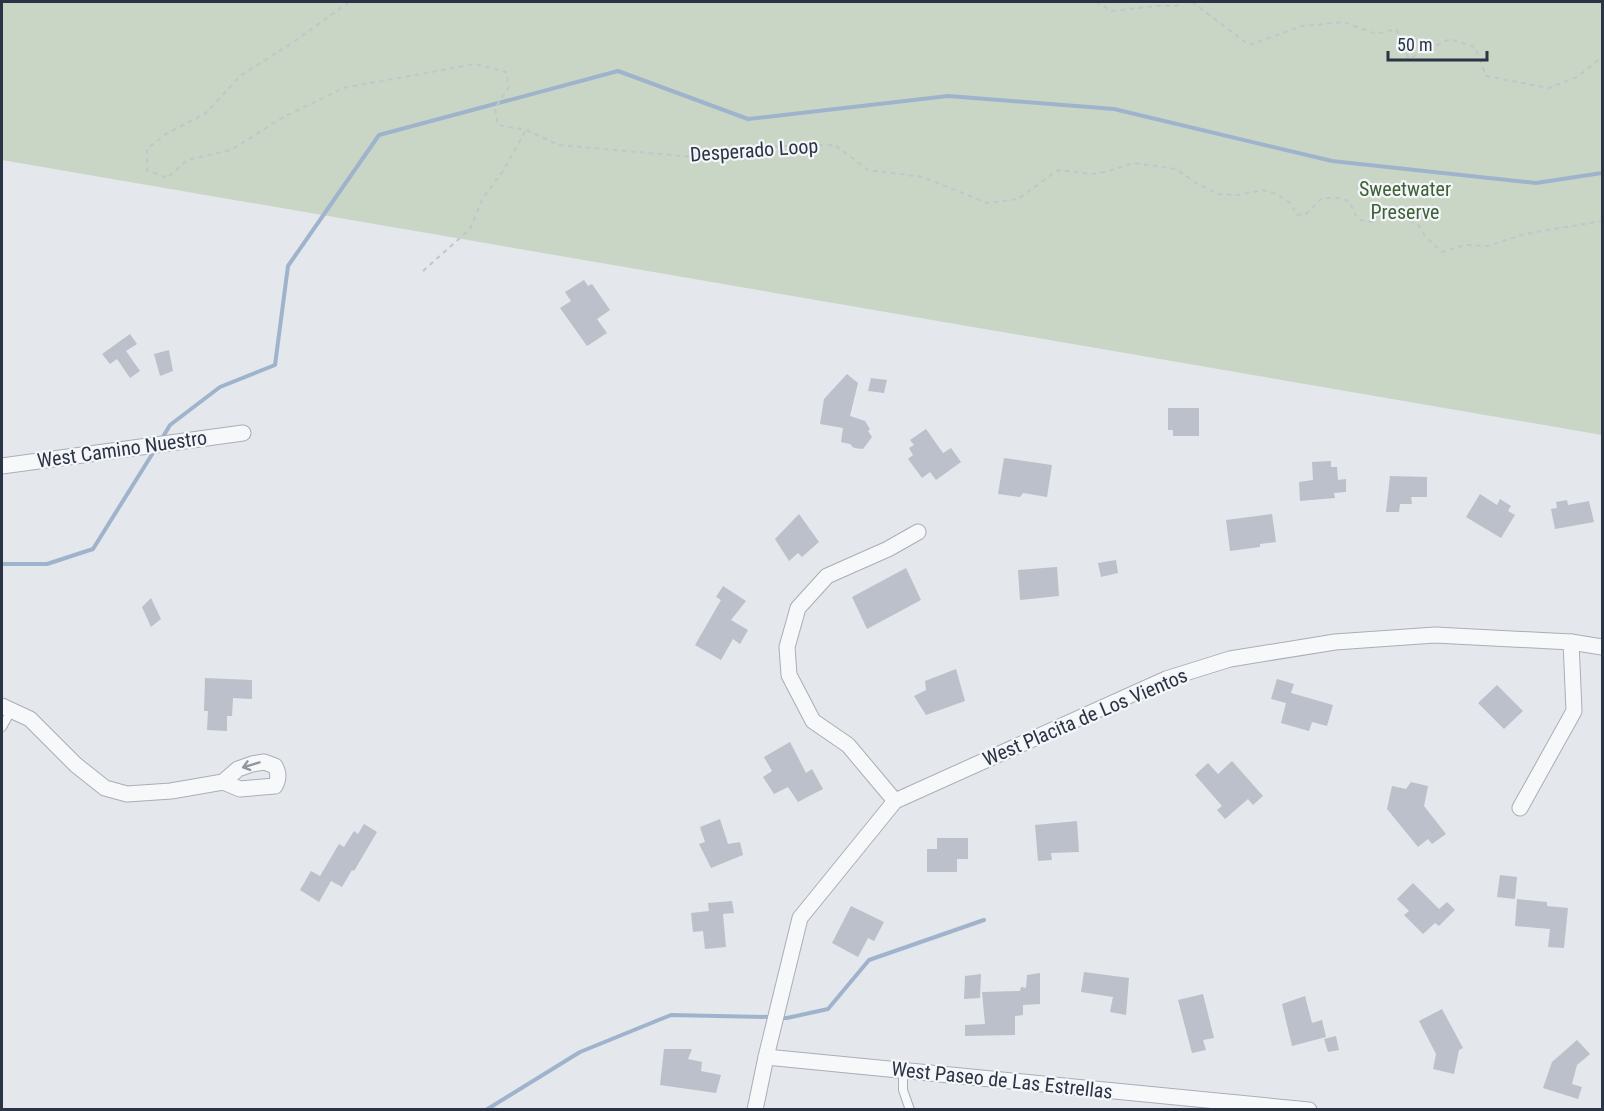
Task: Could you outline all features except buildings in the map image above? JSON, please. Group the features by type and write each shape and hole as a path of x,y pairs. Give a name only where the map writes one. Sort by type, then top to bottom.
{"street":[{"name":"West Camino Nuestro","path":"2,466 243,433"},
{"path":"755,1110 800,918 895,801 848,745 813,721 789,675 787,647 798,608 827,576 888,549 918,532"},
{"name":"West Placita de Los Vientos","path":"895,801 1166,679 1230,659 1335,642 1434,634 1571,642 1602,647"},
{"path":"1520,808 1574,711 1571,642"},
{"path":"6,709 30,719 76,765 105,788 127,794 171,791 223,782"},
{"name":"West Paseo de Las Estrellas","path":"766,1057 1309,1110"}],"lane":[{"path":"2,727 6,709"},
{"path":"903,1070 903,1090 910,1110"}],"path":[{"name":"Desperado Loop","path":"350,2 240,76 206,114 166,134 147,149 147,170 167,178 187,160 231,150 282,118 343,88 475,64 506,72 509,87 495,108 498,125 526,130 560,145 694,157 739,147 835,145 868,170 923,177 987,203 1018,199 1058,170 1092,174 1134,163 1176,169 1196,183 1218,194 1237,195 1263,190 1277,194 1290,203 1297,215 1306,214 1322,198 1340,198 1350,202 1356,217 1363,222 1372,222 1384,206 1397,209 1418,225 1426,237 1442,252 1465,245 1488,246 1525,234 1602,221"},
{"path":"1096,2 1113,11 1176,6 1183,2"},
{"path":"1192,2 1249,45 1302,26 1344,22 1376,34 1396,28 1409,59 1450,39 1475,48 1486,76 1550,88 1577,77 1602,58"},
{"path":"423,271 470,229 483,198 503,171 526,130"}],"green space":[{"name":"Sweetwater Preserve","path":"2,2 1602,2 1602,435 2,160"}],"waterway":[{"path":"161,440 170,425 220,387 275,365 288,266 379,135 618,71 748,119 948,96 1114,109 1332,161 1536,183 1602,173"},
{"path":"2,564 47,564 93,549 156,448"},
{"path":"781,1018 828,1009 869,960 984,920"},
{"path":"486,1110 580,1052 671,1015 770,1017"}]}
